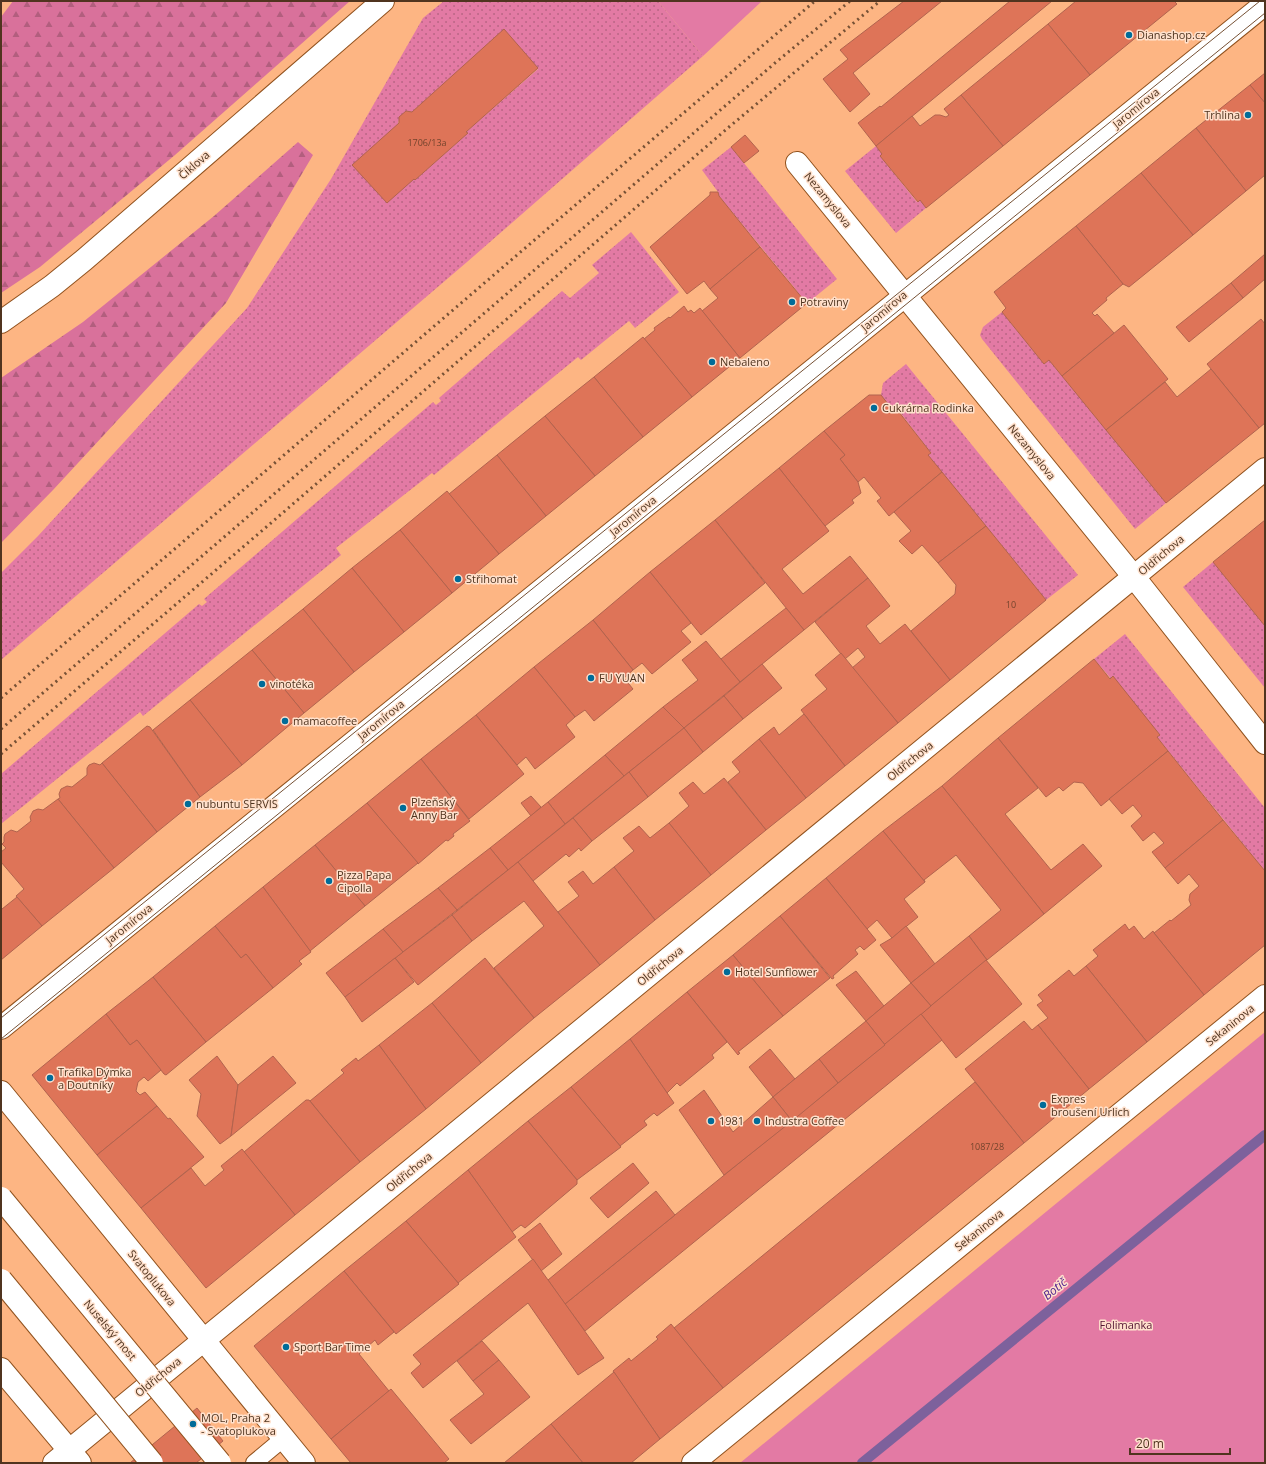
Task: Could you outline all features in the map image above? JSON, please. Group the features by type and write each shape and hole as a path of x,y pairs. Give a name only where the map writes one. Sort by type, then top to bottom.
{"street":[{"name":"Čiklova","path":"1,322 52,286 84,260 383,1"},
{"name":"Jaromírova","path":"1,1028 1265,4"},
{"name":"Nezamyslova","path":"797,163 1134,577 1265,743"},
{"name":"Oldřichova","path":"68,1459 204,1340 1265,469"},
{"name":"Sekaninova","path":"693,1463 1265,996"},
{"name":"Svatoplukova","path":"1,1092 304,1463"},
{"name":"Nuselský most","path":"1,1198 220,1463"},
{"path":"1,1280 152,1463"},
{"path":"1,1369 68,1459"}],"lane":[{"path":"254,1463 284,1438"}],"green space":[{"path":"13,1 350,1 175,155 40,267 1,293 1,17"},
{"path":"444,1 658,1 703,56 467,262 1,660 1,573 38,536 247,308 331,179 423,18","holes":["504,30 538,69 466,132 468,133 415,180 398,123 400,117 406,111 412,112"]},
{"path":"658,1 760,1 761,2 703,56"},
{"path":"298,142 313,155 226,303 53,490 1,543 1,378 83,322 214,216"},
{"path":"876,146 882,154 880,156 917,202 920,200 926,208 896,233 845,171"},
{"path":"731,147 837,279 805,305 803,299 793,286 719,196 718,192 702,170"},
{"path":"631,232 679,292 635,328 629,321 581,360 578,357 434,475 432,473 336,548 341,555 143,716 140,712 1,824 1,774 199,604 202,606 207,602 204,599 433,402 436,405 441,401 439,398 562,291 570,298 599,273 592,265"},
{"path":"1002,312 1044,364 1049,360 1166,503 1135,529 982,339 980,335 983,327"},
{"path":"906,364 1078,575 1046,600 928,455 931,453 896,407 892,409 881,395 883,383"},
{"path":"1213,562 1265,626 1265,688 1183,587"},
{"path":"1125,634 1265,808 1265,871 1157,737 1160,735 1094,659"},
{"name":"Folimanka","path":"1265,1032 1265,1463 740,1463"}],"building":[{"path":"904,1 942,1 853,73 870,94 850,112 823,79 848,59 840,50"},
{"path":"1010,1 1052,1 876,146 858,123 880,106 881,107"},
{"path":"1076,1 1174,1 1177,4 1090,75 1048,24"},
{"path":"1048,24 1090,75 1003,146 961,95"},
{"path":"504,29 538,68 466,132 468,133 387,203 352,165 399,123 399,117 406,111 412,112"},
{"path":"1265,73 1265,103 1250,85"},
{"path":"1250,85 1265,103 1265,175 1246,191 1196,128"},
{"path":"961,95 1003,146 926,208 920,200 918,202 880,156 882,154 876,146 912,116 920,126 935,115 946,117 949,115 944,109"},
{"path":"1196,128 1246,191 1193,235 1141,173"},
{"path":"745,135 759,151 744,163 731,147"},
{"path":"1141,173 1193,235 1129,287 1123,284 1076,226"},
{"path":"710,192 718,192 719,196 760,247 710,289 704,281 687,294 650,247 710,195"},
{"path":"1076,226 1123,284 1106,298 1107,300 1092,313 1095,316 1097,314 1114,333 1062,376 1049,360 1044,364 1002,312 1006,308 994,292"},
{"path":"760,247 803,299 806,298 806,304 740,358 702,311 718,298 710,289"},
{"path":"1265,254 1265,279 1243,298 1231,283"},
{"path":"1231,283 1243,298 1189,342 1176,327"},
{"path":"684,306 688,312 691,310 694,313 700,308 740,358 692,397 644,339 655,330 654,328 669,317 670,318"},
{"path":"1261,319 1265,324 1265,423 1259,428 1207,364"},
{"path":"1124,325 1168,379 1106,430 1062,376"},
{"path":"643,337 692,397 643,437 594,377"},
{"path":"1211,369 1259,428 1166,503 1106,430 1165,382 1177,397"},
{"path":"594,377 643,437 595,476 545,416"},
{"path":"869,395 881,395 892,409 895,407 931,453 928,455 942,472 889,516 877,501 881,498 864,477 858,482 840,459 845,455 824,431"},
{"path":"545,416 595,476 546,516 497,455"},
{"path":"824,431 845,455 840,459 858,482 861,493 852,500 854,503 825,526 779,468"},
{"path":"497,455 546,516 499,554 449,494"},
{"path":"779,468 829,531 782,569 803,594 850,556 868,578 804,630 715,520"},
{"path":"942,472 986,526 938,563 922,545 912,554 899,541 911,531 894,512"},
{"path":"447,491 499,554 452,593 400,530"},
{"path":"715,520 765,583 701,635 650,572"},
{"path":"1265,520 1265,626 1213,562"},
{"path":"986,526 1046,600 950,680 911,631 955,594 956,585 938,563"},
{"path":"400,530 452,593 404,632 352,568"},
{"path":"352,568 404,632 354,672 303,609"},
{"path":"650,572 691,623 681,631 691,642 652,674 642,663 633,670 593,620"},
{"path":"868,578 890,606 866,626 880,644 905,624 950,680 898,723 852,668 865,657 858,648 845,659 815,622"},
{"path":"786,608 804,630 740,682 721,659"},
{"path":"303,609 354,672 304,713 252,650"},
{"path":"593,620 633,670 624,678 633,689 594,721 585,710 575,717 534,667"},
{"path":"706,641 740,682 684,728 663,707 698,680 682,660"},
{"path":"252,650 304,713 242,765 190,700"},
{"path":"841,653 898,723 845,766 801,710 827,689 815,675"},
{"path":"1094,659 1110,679 1113,676 1160,735 1157,737 1168,751 1101,806 1083,783 1074,782 1063,791 1059,787 1046,797 998,738"},
{"path":"762,664 782,688 743,719 724,696"},
{"path":"534,667 575,717 566,725 575,737 535,769 526,757 517,765 476,715"},
{"path":"724,696 743,719 703,752 684,728"},
{"path":"190,700 242,765 200,797 153,730"},
{"path":"663,707 684,728 624,776 605,755"},
{"path":"804,714 845,766 806,798 759,739 774,727 779,735"},
{"path":"476,715 524,774 469,819 421,759"},
{"path":"147,726 150,727 200,797 157,832 102,763"},
{"path":"684,728 703,752 648,797 629,772"},
{"path":"998,738 1038,788 1005,814 1051,870 1083,844 1102,866 1044,914 942,786"},
{"path":"759,739 806,798 766,830 728,782 740,772 732,762"},
{"path":"1168,751 1223,820 1165,868 1152,852 1164,843 1154,832 1143,841 1131,826 1142,816 1133,805 1122,814 1109,799"},
{"path":"605,755 624,776 565,824 548,802"},
{"path":"421,759 470,821 453,834 454,836 448,841 446,840 418,864 367,803"},
{"path":"94,763 100,765 102,763 157,832 114,868 58,799 60,798 59,794 61,789 67,786 72,787 87,775 87,768 89,765"},
{"path":"629,772 648,797 592,841 573,818"},
{"path":"724,778 766,830 711,875 669,823 689,806 679,793 693,782 704,794"},
{"path":"942,786 1044,914 987,960 969,936 1001,910 956,855 924,880 925,882 883,831"},
{"path":"531,796 541,807 531,816 521,803"},
{"path":"58,799 114,868 42,926 16,896 24,889 1,862 1,852 6,848 2,844 4,842 5,834 11,830 17,832 31,821 30,817 33,811 38,809 43,810"},
{"path":"548,802 565,824 508,870 490,848"},
{"path":"367,803 418,863 365,906 315,845"},
{"path":"573,818 592,841 581,851 579,848 569,857 566,854 533,881 518,862"},
{"path":"1223,820 1265,871 1265,945 1204,995 1154,933 1191,905 1189,900 1190,894 1199,886 1189,874 1178,884 1165,868"},
{"path":"669,823 711,875 655,920 614,867 634,851 623,838 639,826 650,838"},
{"path":"883,831 925,882 904,899 918,917 892,938 877,920 867,929 826,878"},
{"path":"315,845 365,906 310,951 263,887"},
{"path":"490,848 508,870 457,910 438,888"},
{"path":"518,862 600,965 534,1018 494,968 544,926 524,901 472,941 452,915"},
{"path":"614,867 655,920 600,965 558,912 579,896 568,882 583,871 593,884"},
{"path":"826,878 876,940 864,950 860,946 855,950 858,954 833,976 834,978 832,979 780,916"},
{"path":"263,887 311,952 299,961 302,964 273,988 246,954 241,958 215,926"},
{"path":"438,888 457,910 403,952 383,929"},
{"path":"17,897 42,926 1,960 1,908 2,909"},
{"path":"452,915 472,941 418,985 395,958"},
{"path":"780,916 830,978 783,1016 733,955"},
{"path":"1125,924 1129,930 1134,926 1144,939 1153,931 1204,995 1147,1042 1086,966 1098,956 1093,950"},
{"path":"215,926 241,958 246,954 273,988 206,1042 153,977"},
{"path":"906,926 935,964 911,983 880,945 892,938"},
{"path":"383,929 403,952 345,997 326,973"},
{"path":"969,936 987,960 931,1006 911,983"},
{"path":"733,955 783,1016 738,1052 740,1053 738,1055 687,992"},
{"path":"395,958 414,982 362,1022 345,997"},
{"path":"485,958 534,1018 481,1063 432,1003"},
{"path":"986,960 1022,1004 956,1058 921,1014"},
{"path":"1086,966 1147,1042 1089,1089 1038,1025 1048,1018 1037,1005 1043,1001 1038,995 1069,970 1074,976"},
{"path":"856,971 884,1006 866,1021 836,985"},
{"path":"153,977 206,1042 166,1075 137,1040 130,1045 106,1014"},
{"path":"911,983 931,1006 885,1045 866,1021"},
{"path":"687,992 727,1042 712,1055 714,1058 680,1086 677,1083 667,1093 630,1039"},
{"path":"432,1003 481,1063 426,1109 379,1045"},
{"path":"106,1014 130,1045 137,1040 161,1070 148,1081 144,1077 138,1082 136,1091 140,1095 145,1092 157,1106 97,1155 32,1075"},
{"path":"921,1014 942,1040 585,1331 565,1304"},
{"path":"866,1021 885,1045 838,1083 819,1059"},
{"path":"1024,1021 1032,1030 1038,1025 1089,1089 1024,1143 965,1069"},
{"path":"630,1039 674,1103 657,1116 654,1113 644,1121 647,1125 620,1146 571,1087"},
{"path":"379,1045 426,1109 360,1162 310,1101 344,1073 341,1070 356,1058 358,1061"},
{"path":"770,1049 795,1079 773,1097 749,1067"},
{"path":"217,1056 238,1085 231,1136 220,1144 197,1116 201,1094 189,1080"},
{"path":"273,1056 296,1083 231,1136 238,1085"},
{"path":"819,1059 838,1083 792,1121 773,1097"},
{"path":"975,1082 1024,1143 723,1388 674,1328"},
{"path":"571,1087 621,1147 577,1180 528,1121"},
{"path":"704,1090 733,1132 773,1097 792,1121 724,1175 679,1110"},
{"path":"306,1100 309,1100 360,1162 295,1215 244,1152"},
{"path":"157,1106 168,1119 170,1118 204,1157 141,1208 97,1155"},
{"path":"528,1121 577,1180 577,1184 525,1228 521,1225 512,1232 468,1170"},
{"path":"242,1149 295,1215 206,1288 141,1208 191,1168 205,1186 224,1170 221,1166"},
{"path":"633,1163 649,1183 608,1218 590,1198"},
{"path":"468,1170 516,1237 458,1283 406,1221"},
{"path":"656,1191 675,1215 565,1304 548,1280"},
{"path":"406,1221 459,1284 396,1334 344,1271"},
{"path":"540,1223 562,1254 541,1271 518,1240"},
{"path":"533,1259 604,1358 578,1375 528,1303 423,1388 411,1373 421,1364 413,1355"},
{"path":"344,1271 394,1332 378,1345 375,1340 359,1354 389,1391 331,1439 254,1346"},
{"path":"671,1324 723,1388 660,1439 613,1371 629,1358 631,1361 658,1339 656,1337"},
{"path":"482,1341 499,1360 473,1381 457,1361"},
{"path":"499,1360 530,1397 471,1444 450,1420 484,1394 473,1381"},
{"path":"614,1372 660,1439 631,1463 583,1463 551,1424"},
{"path":"391,1389 449,1459 444,1463 351,1463 331,1439"},
{"name":"MOL, Praha 2 - Svatoplukova","path":"197,1408 223,1441 196,1463 130,1463"},
{"path":"551,1424 583,1463 504,1463"}],"waterway":[{"name":"Botič","path":"862,1463 1265,1135"}],"tram line":[{"path":"1,1018 1260,1"},
{"path":"1,1039 1265,13"}],"railway":[{"path":"1,698 815,1"},
{"path":"1,729 775,63 850,1"},
{"path":"1,754 729,127 880,1"}],"place":[{"name":"Dianashop.cz","path":"1129,35"},
{"name":"Trhlina","path":"1248,115"},
{"name":"Potraviny","path":"792,302"},
{"name":"Nebaleno","path":"712,362"},
{"name":"Cukrárna Rodinka","path":"874,408"},
{"name":"Střihomat","path":"458,579"},
{"name":"FU YUAN","path":"591,678"},
{"name":"vinotéka","path":"262,684"},
{"name":"mamacoffee","path":"285,721"},
{"name":"nubuntu SERVIS","path":"188,804"},
{"name":"Plzeňský Anny Bar","path":"403,808"},
{"name":"Pizza Papa Cipolla","path":"329,881"},
{"name":"Hotel Sunflower","path":"727,972"},
{"name":"Trafika Dýmka a Doutníky","path":"50,1078"},
{"name":"Expres broušení Urlich","path":"1043,1105"},
{"name":"1981","path":"711,1121"},
{"name":"Industra Coffee","path":"757,1121"},
{"name":"Sport Bar Time","path":"286,1347"},
{"name":"MOL, Praha 2 - Svatoplukova","path":"193,1424"}]}
